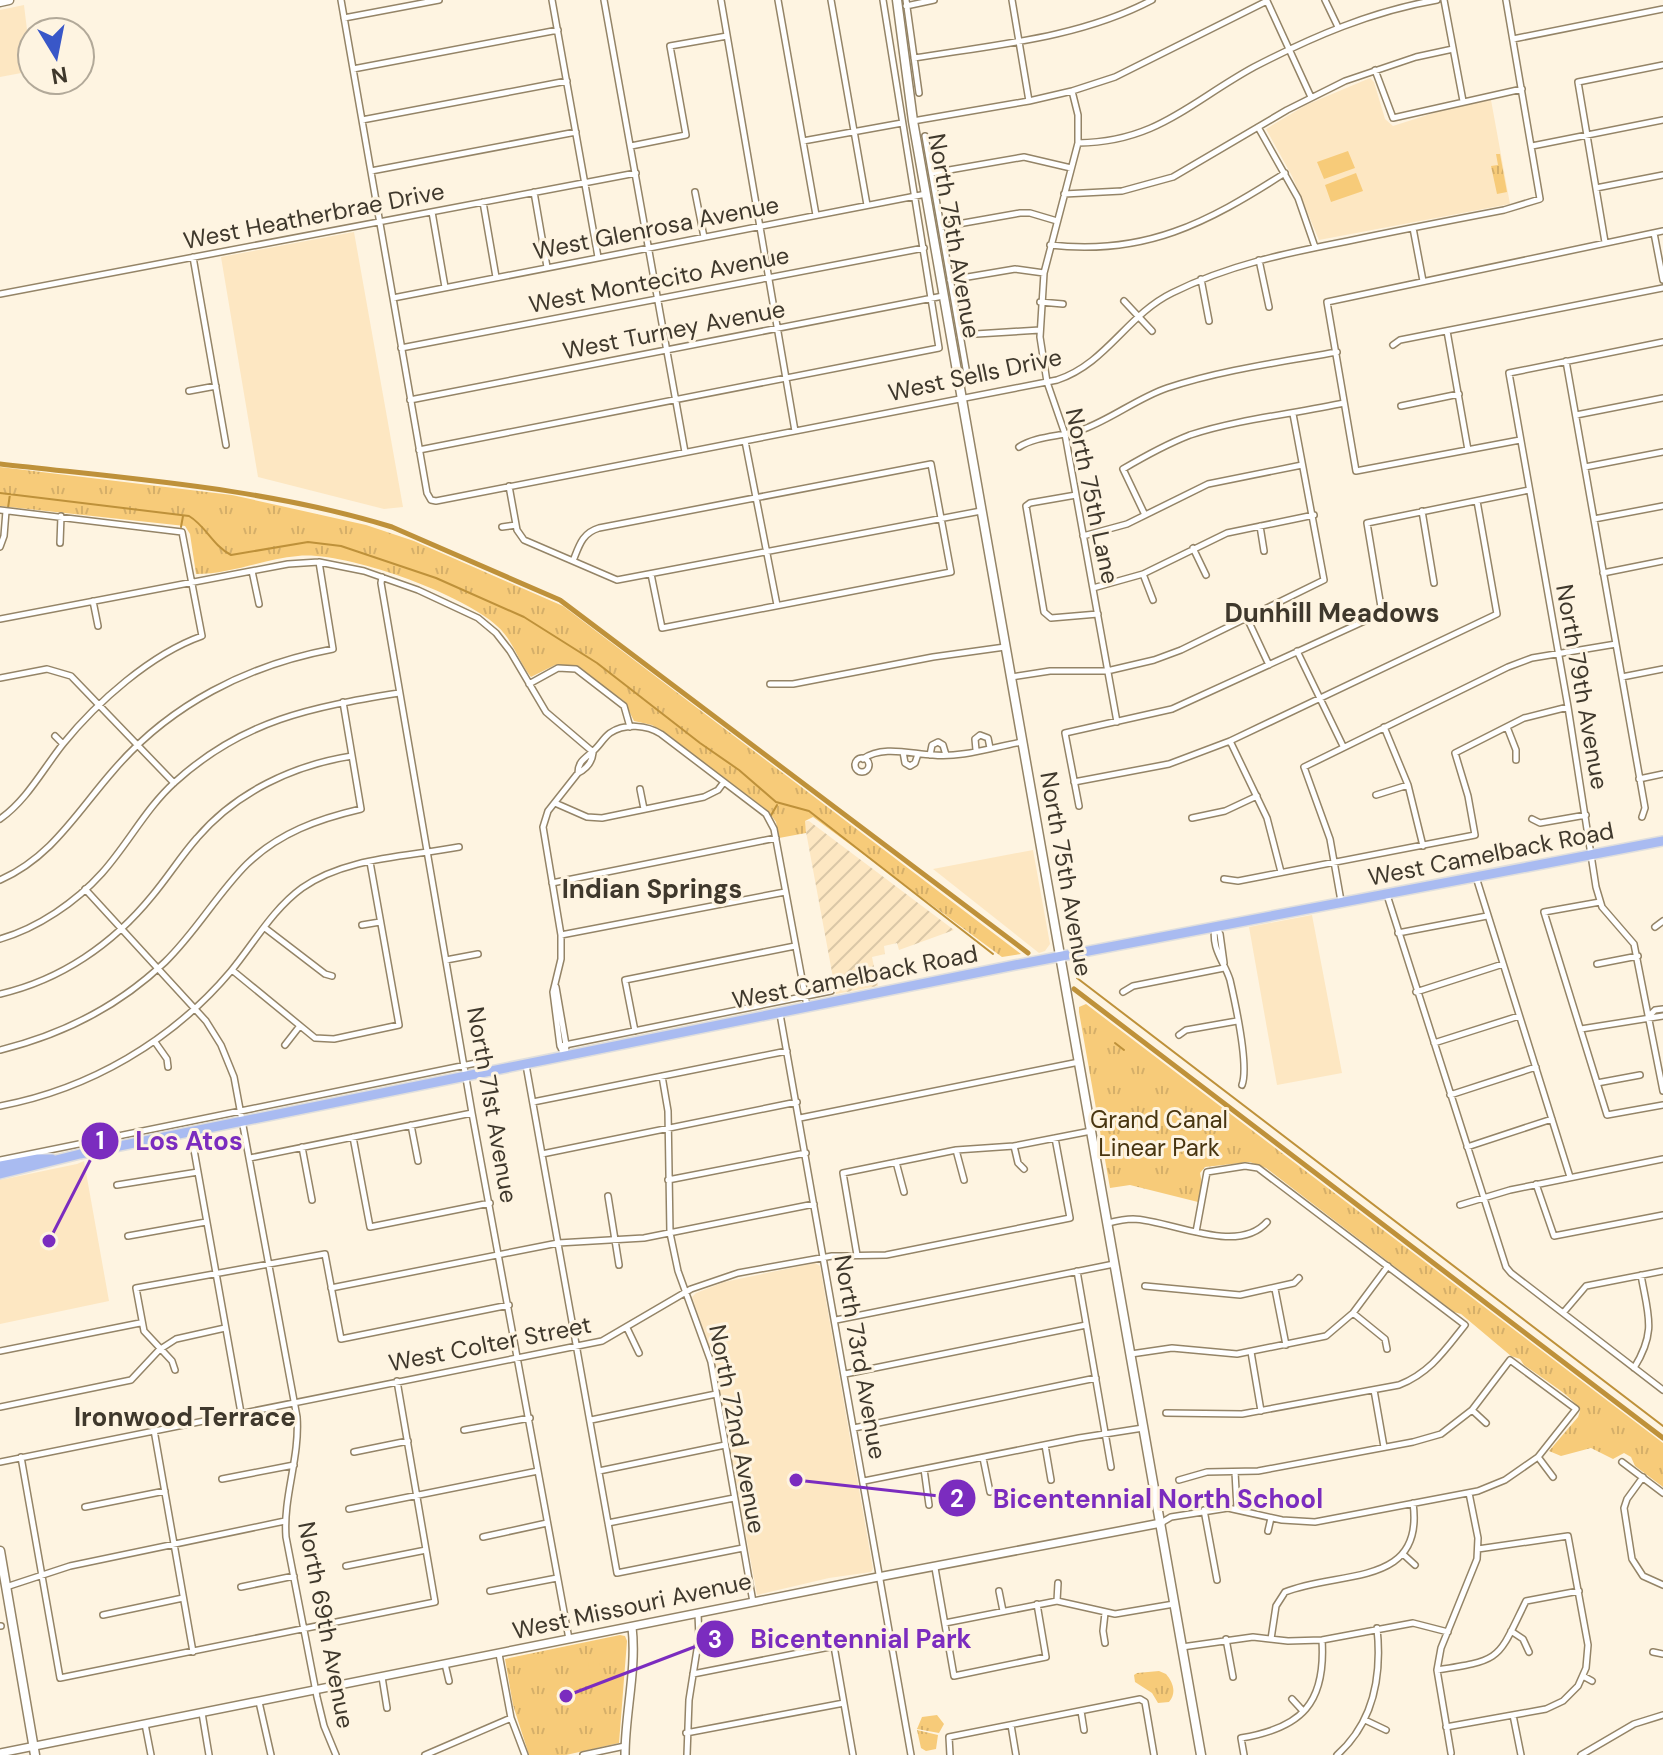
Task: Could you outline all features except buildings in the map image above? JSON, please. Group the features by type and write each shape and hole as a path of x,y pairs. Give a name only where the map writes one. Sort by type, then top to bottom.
{"main road":[{"path":"0,2 9,0"},
{"name":"North 75th Avenue","path":"902,3 913,121 946,281 944,296 961,399 1201,1755"},
{"name":"West Camelback Road","path":"0,1166 55,1159 191,1132 242,1116 526,1064 564,1049 780,1013 806,1002 1663,841"},
{"name":"West Camelback Road","path":"0,1174 40,1166 55,1159"},
{"path":"0,1551 35,1751"}],"street":[{"path":"341,0 419,450 786,379"},
{"path":"395,0 397,8"},
{"path":"344,18 439,0"},
{"path":"552,0 598,257"},
{"path":"612,0 604,1 685,452"},
{"path":"721,0 795,431"},
{"path":"778,0 816,215"},
{"path":"831,0 867,205"},
{"name":"North 75th Avenue","path":"786,379 939,348 883,0"},
{"path":"919,93 902,3 934,0"},
{"path":"1012,0 1029,101"},
{"path":"914,58 1098,23 1152,0"},
{"path":"913,121 1029,101 1115,77 1267,0 1311,98"},
{"path":"1325,0 1338,27"},
{"path":"1078,143 1133,136 1168,122 1251,69 1338,27 1394,9 1437,0"},
{"path":"1444,0 1463,101"},
{"path":"1506,0 1532,146 1663,120"},
{"path":"1513,39 1663,9"},
{"path":"353,69 558,30"},
{"path":"631,146 686,135 670,46 727,36"},
{"path":"1064,194 1122,191 1173,177 1311,98 1375,70 1453,49"},
{"path":"1605,242 1578,82 1663,65"},
{"path":"1375,70 1393,118 1522,89"},
{"path":"362,120 567,81"},
{"name":"North 75th Lane","path":"1072,91 1078,115 1078,143 1044,273 1040,330 1047,382 1065,434 1117,722"},
{"path":"803,141 902,123"},
{"path":"1258,127 1298,198 1315,247"},
{"path":"371,171 576,132"},
{"name":"North 75th Avenue","path":"925,136 941,227 946,281 968,380"},
{"name":"West Sells Drive","path":"419,450 431,500 1066,377 1093,362 1137,315 1155,302 1201,279 1259,260 1514,208 1540,199 1532,146"},
{"path":"932,173 1024,157 1071,168"},
{"name":"West Heatherbrae Drive","path":"0,294 636,173"},
{"path":"1050,245 1106,248 1160,237 1213,217 1285,173"},
{"path":"1596,188 1663,175"},
{"path":"534,192 547,267"},
{"path":"695,192 704,237"},
{"name":"West Glenrosa Avenue","path":"393,298 926,194"},
{"path":"483,202 496,277"},
{"path":"432,212 445,287"},
{"path":"941,227 1020,213 1057,221"},
{"path":"1413,228 1423,281"},
{"path":"1520,440 1356,471 1327,302 1663,231"},
{"path":"1654,233 1663,280"},
{"name":"West Montecito Avenue","path":"401,348 924,248"},
{"path":"193,257 226,445"},
{"path":"1259,260 1269,307"},
{"path":"946,281 1015,269 1044,273"},
{"path":"1201,279 1209,321"},
{"path":"1393,345 1400,340 1663,288"},
{"name":"West Turney Avenue","path":"410,400 944,296"},
{"path":"1124,301 1152,331"},
{"path":"1040,302 1063,304"},
{"path":"960,335 1040,330"},
{"path":"1447,331 1468,450"},
{"path":"1642,817 1645,808 1566,361 1663,342"},
{"path":"1019,447 1091,426 1164,389 1193,380 1337,352"},
{"name":"North 79th Avenue","path":"1566,361 1509,373 1600,902 1606,913 1629,936 1638,956 1663,1091"},
{"path":"189,391 216,386"},
{"path":"1401,406 1459,394"},
{"path":"1576,415 1663,398"},
{"path":"1145,515 1123,469 1170,443 1193,435 1344,403"},
{"path":"1010,677 1050,671 1107,671 1165,656 1324,580 1293,414"},
{"path":"745,441 777,605"},
{"path":"1585,467 1663,452"},
{"path":"573,561 581,541 593,530 931,464 951,572 662,628 651,574"},
{"path":"1083,536 1127,524 1208,484 1302,465"},
{"path":"509,486 520,536 530,544 617,580 981,511"},
{"path":"1079,806 1065,733 1172,709 1382,613 1367,523 1529,490"},
{"path":"1076,495 1026,506 1046,617 1098,614"},
{"path":"1074,782 1169,764 1230,741 1497,614 1477,501"},
{"path":"1594,519 1663,506"},
{"path":"0,547 4,536 3,510 182,532 202,636 167,653 99,705 63,744 37,781 0,819"},
{"path":"1422,511 1434,583"},
{"path":"1093,588 1143,574 1227,533 1314,515"},
{"path":"60,543 61,516"},
{"path":"502,527 516,525"},
{"path":"1260,526 1264,551"},
{"path":"1193,548 1206,575"},
{"path":"1603,573 1663,561"},
{"path":"0,880 23,868 54,844 109,775 138,744 175,713 225,684 282,660 333,649 319,562"},
{"path":"0,619 288,564 319,562 382,577 483,622 503,641 546,712 593,752"},
{"path":"252,571 259,604"},
{"path":"1143,574 1153,600"},
{"name":"North 71st Avenue","path":"382,577 399,693 472,1113 569,1639"},
{"path":"93,601 98,626"},
{"path":"1247,618 1269,665"},
{"path":"1342,902 1322,811 1304,767 1508,667 1532,658 1616,644"},
{"path":"770,684 793,684 933,657 1005,647"},
{"path":"1297,651 1343,746"},
{"path":"529,684 558,668 576,669 624,706 630,727"},
{"path":"0,678 47,669 71,676 174,783"},
{"path":"1622,677 1663,669"},
{"path":"0,939 34,924 85,889 103,872 174,783 205,758 244,734 302,711 399,693"},
{"path":"0,1050 80,1022 119,999 158,969 232,880 262,851 306,825 361,809 343,702"},
{"path":"1224,879 1238,881 1475,835 1468,796 1455,753 1539,713 1568,707"},
{"path":"564,1049 553,992 561,959 561,935 543,838 546,816 578,773 578,766 585,756 593,752 608,735 630,727 655,730 769,818 776,838 806,1002"},
{"path":"1384,727 1408,785 1423,846"},
{"path":"1507,727 1516,750 1516,760"},
{"path":"976,750 975,739 982,735 988,738 990,748"},
{"path":"55,736 63,744"},
{"path":"1230,741 1257,796 1276,846 1281,872"},
{"path":"930,755 932,745 938,742 943,745 946,755"},
{"path":"863,759 870,754 903,752 946,755 1022,742"},
{"path":"903,752 905,763 910,766 915,763 918,754"},
{"path":"0,994 26,987 82,960 122,929 152,897 198,836 256,789 292,771 352,756"},
{"path":"1639,779 1663,774"},
{"path":"555,803 595,818 712,795 724,782"},
{"path":"1376,795 1408,785"},
{"path":"640,789 644,809"},
{"path":"1192,818 1225,811 1257,796"},
{"path":"1532,819 1540,823 1586,815"},
{"path":"552,883 776,838"},
{"path":"0,1106 74,1084 155,1042 194,1009 232,970 285,902 302,888 346,867 459,847"},
{"path":"232,970 315,1038 324,1040 399,1025 370,862"},
{"path":"1476,877 1570,1177"},
{"name":"North 69th Avenue","path":"85,889 214,1033 234,1077 298,1435 285,1521 315,1690 324,1726 336,1755"},
{"path":"561,935 785,892"},
{"path":"1387,894 1508,1271 1663,1390"},
{"path":"1600,902 1544,912 1607,1115 1663,1105"},
{"path":"1398,933 1487,916"},
{"path":"1655,927 1663,921"},
{"path":"362,925 380,922"},
{"path":"1215,926 1220,936 1237,1021 1246,1074 1242,1085"},
{"path":"265,928 325,974 332,976"},
{"path":"635,1031 625,980 795,946"},
{"path":"446,960 478,954"},
{"path":"1597,964 1638,956"},
{"path":"1416,992 1503,964"},
{"path":"1123,992 1133,986 1224,968"},
{"name":"West Camelback Road","path":"564,1049 635,1031 806,1002 831,991"},
{"path":"1649,1016 1655,1010 1663,1009"},
{"name":"North 73rd Avenue","path":"780,1013 911,1755"},
{"path":"1434,1043 1519,1016"},
{"path":"1581,1029 1663,1016"},
{"path":"1179,1035 1186,1030 1237,1021"},
{"path":"285,1045 299,1027"},
{"path":"155,1042 167,1059 168,1067"},
{"path":"533,1102 787,1051"},
{"name":"West Camelback Road","path":"0,1160 242,1116 486,1061"},
{"path":"800,1118 1079,1062"},
{"path":"526,1064 617,1573 743,1548"},
{"path":"1450,1095 1536,1067"},
{"path":"1597,1083 1640,1075"},
{"name":"North 72nd Avenue","path":"662,1076 669,1128 670,1233 678,1271 711,1362 753,1602"},
{"path":"542,1154 797,1102"},
{"path":"250,1158 472,1113"},
{"path":"1467,1147 1552,1119"},
{"path":"411,1125 418,1161"},
{"path":"857,1255 843,1173 956,1150 1014,1146 1091,1131"},
{"path":"191,1132 241,1413"},
{"path":"353,1137 370,1227 490,1203"},
{"name":"West Colter Street","path":"0,1462 602,1341 686,1292 738,1273 824,1257 886,1255 1070,1218 1055,1138"},
{"path":"1014,1146 1018,1163 1024,1169"},
{"path":"302,1147 312,1200"},
{"path":"956,1150 964,1180"},
{"path":"668,1180 806,1153"},
{"path":"1460,1205 1536,1184 1663,1159"},
{"path":"896,1162 904,1192"},
{"path":"1166,1413 1261,1411 1399,1385 1425,1372 1435,1363 1465,1325 1264,1171 1245,1166 1207,1172 1196,1232"},
{"path":"117,1185 198,1172"},
{"path":"1536,1184 1554,1236 1663,1215"},
{"path":"608,1196 619,1265"},
{"path":"331,1288 558,1243 670,1233 814,1204"},
{"path":"1108,1223 1136,1220 1229,1236 1261,1229 1267,1222"},
{"path":"128,1236 206,1222"},
{"path":"175,1370 172,1361 159,1350 141,1323 136,1288 325,1254 341,1339 509,1305"},
{"path":"836,1320 1115,1264"},
{"path":"1131,1354 1172,1348 1223,1354 1251,1352 1326,1336 1353,1313 1388,1266"},
{"path":"1077,1271 1111,1467"},
{"path":"1563,1313 1586,1286 1663,1271"},
{"path":"1634,1368 1647,1344 1650,1330 1641,1275"},
{"path":"1145,1286 1225,1295 1275,1289 1294,1283 1299,1278"},
{"path":"1275,1289 1286,1345"},
{"path":"1353,1313 1385,1339 1387,1349"},
{"path":"0,1351 141,1323"},
{"path":"845,1374 1086,1325"},
{"path":"0,1407 131,1380 159,1350 185,1336 225,1328"},
{"path":"627,1328 639,1353"},
{"path":"1251,1352 1261,1411"},
{"name":"West Missouri Avenue","path":"0,1753 35,1751 145,1724 1161,1523 1171,1517 1204,1510 1237,1509 1271,1518 1315,1522 1469,1493 1505,1480 1538,1457 1576,1409 1510,1360 1472,1410"},
{"path":"854,1428 1096,1378"},
{"path":"21,1457 60,1678 304,1630 435,1602 397,1381"},
{"path":"1374,1390 1384,1447"},
{"path":"591,1420 716,1394"},
{"path":"1179,1480 1207,1472 1258,1471 1441,1434 1472,1410 1486,1423"},
{"path":"464,1430 530,1418"},
{"path":"864,1481 1144,1428"},
{"path":"154,1430 193,1652"},
{"path":"354,1452 408,1441"},
{"path":"599,1471 725,1445"},
{"path":"1045,1445 1051,1480"},
{"path":"1538,1457 1553,1477"},
{"path":"983,1458 990,1492"},
{"path":"1622,1462 1663,1493"},
{"path":"222,1479 294,1465"},
{"path":"924,1469 929,1505"},
{"path":"349,1509 538,1471"},
{"path":"1235,1472 1237,1509"},
{"path":"1643,1477 1624,1508 1632,1559 1643,1576 1663,1585"},
{"path":"85,1507 165,1491"},
{"path":"1451,1753 1437,1670 1448,1632 1471,1581 1478,1549 1469,1493"},
{"path":"608,1523 734,1498"},
{"path":"1271,1639 1278,1595 1297,1587 1391,1566 1403,1555 1414,1534 1413,1503"},
{"path":"1204,1510 1217,1580"},
{"path":"1268,1531 1271,1518"},
{"path":"6,1587 70,1566 285,1521"},
{"path":"483,1537 547,1523"},
{"path":"1446,1727 1555,1705 1571,1694 1586,1668 1588,1645 1568,1536 1478,1549"},
{"path":"346,1566 426,1550"},
{"path":"1403,1555 1415,1565"},
{"path":"935,1568 954,1676 1046,1657 1037,1604"},
{"path":"241,1587 294,1576"},
{"path":"490,1591 557,1578"},
{"path":"1057,1601 1058,1583"},
{"path":"999,1591 1003,1611"},
{"path":"1437,1670 1490,1660 1499,1652 1526,1601 1579,1591"},
{"path":"103,1615 183,1598"},
{"path":"945,1623 1057,1601 1105,1613 1126,1614 1175,1604"},
{"path":"1105,1613 1105,1643"},
{"path":"687,1755 686,1733 699,1637 698,1614"},
{"path":"1182,1647 1253,1637 1322,1640 1413,1623 1448,1632"},
{"path":"583,1755 625,1751 632,1627"},
{"path":"1337,1755 1365,1720 1380,1669 1377,1628"},
{"path":"1511,1631 1523,1639 1529,1652"},
{"path":"693,1674 890,1635"},
{"path":"1226,1639 1233,1677"},
{"path":"1244,1755 1241,1738 1281,1727 1303,1711 1316,1692 1322,1677 1322,1640"},
{"path":"834,1646 853,1755"},
{"path":"1653,1652 1663,1654"},
{"path":"499,1654 511,1718 525,1755"},
{"path":"445,1664 449,1681"},
{"path":"1583,1676 1592,1681"},
{"path":"382,1677 387,1708"},
{"path":"1292,1699 1303,1711"},
{"path":"950,1755 949,1737 1144,1700 1154,1755"},
{"path":"259,1702 271,1755"},
{"path":"686,1733 844,1703"},
{"path":"1081,1711 1084,1730"},
{"path":"202,1713 209,1755"},
{"path":"1513,1715 1521,1755"},
{"path":"1581,1755 1634,1724 1663,1715"},
{"path":"425,1755 511,1718"},
{"path":"1365,1720 1386,1730"},
{"path":"740,1722 742,1732"},
{"path":"145,1724 151,1755"},
{"path":"1011,1725 1016,1755"}],"shaded area":[{"path":"24,5 25,16 16,16 16,74 0,77 0,10"},
{"path":"1370,78 1385,119 1393,126 1443,110 1491,100 1510,204 1319,240 1292,176 1266,129 1306,105"},
{"path":"354,232 403,507 384,509 258,477 221,257"},
{"path":"804,821 809,821 954,930 899,950 897,943 884,946 885,954 872,957 878,986 836,994"},
{"path":"1033,850 1050,944 1039,953 933,869"},
{"path":"1312,915 1342,1073 1277,1085 1249,927"},
{"path":"84,1161 109,1301 0,1324 0,1180"},
{"path":"815,1263 820,1266 873,1569 871,1572 829,1578 757,1595 713,1358 692,1297 724,1282"}],"green space":[{"path":"1348,151 1355,168 1324,179 1317,162"},
{"path":"1496,154 1500,154 1507,192 1497,194 1491,166 1498,165"},
{"path":"1356,173 1363,191 1331,202 1325,185"},
{"path":"0,467 232,495 366,525 414,541 563,606 1021,954 1002,957 813,817 805,821 806,833 779,838 776,822 768,811 665,733 652,725 634,721 624,701 574,665 555,665 531,677 497,626 481,614 431,588 373,568 319,556 298,556 222,572 196,574 190,534 185,526 0,506"},
{"name":"Grand Canal Linear Park","path":"1086,1004 1663,1443 1663,1487 1635,1466 1631,1457 1624,1453 1613,1459 1591,1448 1561,1456 1549,1451 1578,1417 1580,1411 1571,1400 1266,1168 1250,1162 1205,1167 1200,1173 1202,1184 1198,1202 1130,1185 1110,1188 1079,1012 1079,1007"},
{"path":"625,1636 627,1641 619,1743 566,1755 529,1755 513,1705 505,1659"},
{"path":"599,1661 603,1685 592,1686 588,1663"},
{"path":"1159,1671 1166,1674 1172,1684 1173,1695 1169,1702 1158,1703 1152,1693 1135,1682 1134,1675 1137,1673"},
{"path":"937,1715 944,1724 939,1733 917,1729 922,1717"},
{"path":"917,1730 938,1735 936,1749 926,1751 921,1748"}],"waterway":[{"path":"0,464 198,486 344,514 392,527 560,600 1028,953"},
{"path":"0,493 189,516 231,555 308,542 341,546 436,578 524,617 597,663 739,770 776,802 809,811 993,954"},
{"path":"8,508 10,494"},
{"path":"181,527 183,516"},
{"path":"770,817 777,805"},
{"path":"1077,978 1663,1426"},
{"path":"1074,989 1663,1438"},
{"path":"1115,1043 1124,1050"}],"place":[{"name":"Los Atos","path":"49,1241"},
{"name":"Bicentennial North School","path":"796,1480"},
{"name":"Bicentennial Park","path":"566,1696"}],"district":[{"name":"Dunhill Meadows","path":"1332,613"},
{"name":"Indian Springs","path":"652,889"},
{"name":"Ironwood Terrace","path":"185,1417"}]}
